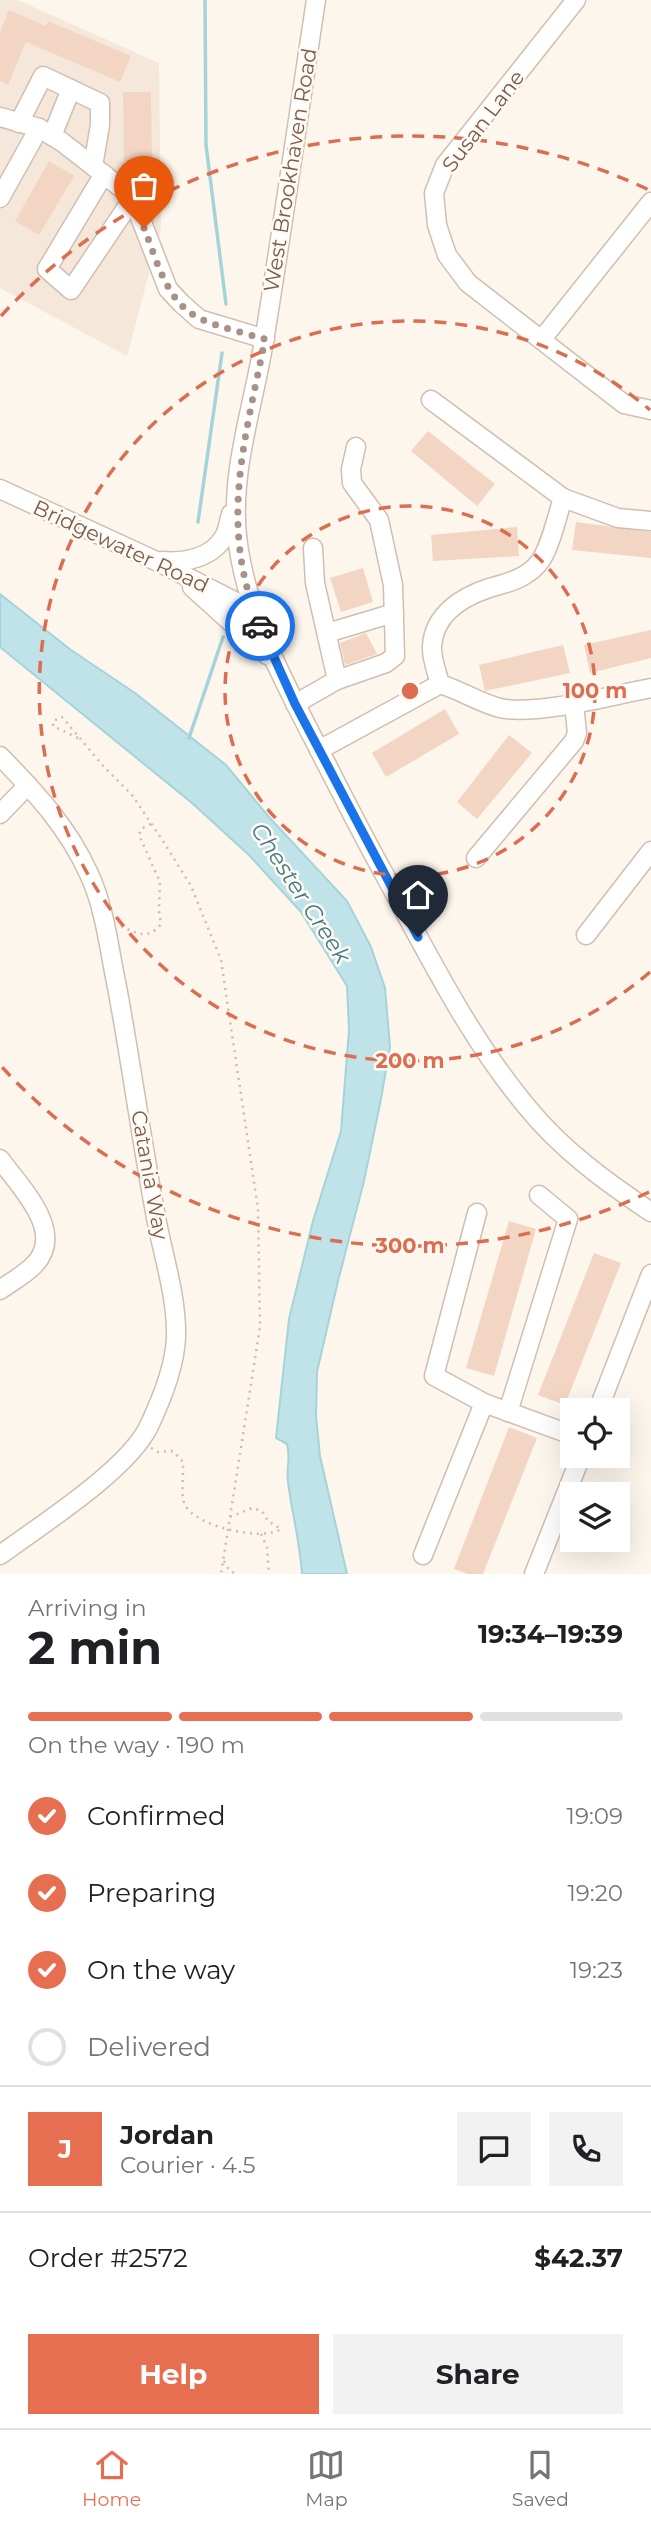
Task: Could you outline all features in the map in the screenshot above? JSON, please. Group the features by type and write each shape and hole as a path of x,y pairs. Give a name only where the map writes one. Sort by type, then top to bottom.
{"street":[{"name":"West Brookhaven Road","path":"254,611 237,535 236,497 241,458 265,339 316,0"},
{"name":"Susan Lane","path":"576,0 445,164 434,193 437,225 447,255 468,283 624,404 651,410"},
{"path":"19,122 43,76 100,103 98,170 47,269 71,290 131,201"},
{"path":"0,198 46,132 71,89"},
{"path":"0,118 46,132 125,191 138,212 169,289 199,319 265,339"},
{"path":"542,339 651,202"},
{"path":"431,400 563,498 618,518 651,521"},
{"path":"295,704 337,680 386,663 395,656 393,585 379,520 352,483 351,469 356,447"},
{"name":"Bridgewater Road","path":"0,489 156,561 254,611"},
{"path":"156,561 196,559 215,547 225,536 236,497"},
{"path":"440,684 432,648 434,635 448,610 474,593 520,578 539,563 563,498"},
{"path":"313,548 315,583 337,680"},
{"path":"156,561 218,608 252,639 277,667"},
{"path":"254,611 277,667 319,750 438,976 491,1062 551,1133 594,1171 651,1212"},
{"path":"327,633 394,613"},
{"path":"440,684 501,708 522,709 574,704 651,688"},
{"path":"319,750 440,684"},
{"path":"476,858 575,741 578,733 574,704"},
{"name":"Catania Way","path":"0,756 60,822 90,876 104,923 176,1319 176,1342 169,1374 147,1430 139,1441 93,1487 0,1555"},
{"path":"0,814 29,785"},
{"path":"586,935 651,850"},
{"path":"0,1160 43,1220 46,1236 44,1252 34,1265 0,1290"},
{"path":"508,1412 568,1219 539,1195"},
{"path":"477,1213 434,1376 484,1403 560,1430"},
{"path":"603,1398 651,1274"},
{"path":"423,1555 484,1403"},
{"path":"534,1574 576,1468"}],"path":[{"path":"78,738 60,731 53,726 53,722 62,717 69,723 78,738 132,795 191,886 221,960 258,1209 260,1327 221,1574"},
{"path":"104,923 122,926 142,935 155,932 161,925 160,882 139,835 141,829 151,824"},
{"path":"139,1441 158,1452 173,1451 183,1462 183,1502 188,1511 207,1522 228,1529 261,1534 278,1532 281,1529 268,1521 262,1511 252,1508 230,1517"},
{"path":"261,1534 267,1547 269,1574"},
{"path":"223,1559 229,1570 236,1574"}],"shaded area":[{"path":"0,0 18,0 159,63 161,228 127,356 0,288"}],"water":[{"name":"Chester Creek","path":"0,594 71,650 135,693 226,765 268,816 347,901 371,947 385,988 390,1047 364,1181 317,1372 316,1416 320,1456 347,1574 302,1574 288,1482 288,1449 287,1444 276,1438 289,1319 313,1221 341,1131 349,1030 347,986 301,912 249,855 192,803 0,647"}],"building":[{"path":"9,10 46,26 48,21 131,56 120,82 26,42 8,85 0,81 0,32"},
{"path":"123,92 151,92 152,161 124,161"},
{"path":"49,161 74,176 39,235 15,221"},
{"path":"428,431 495,484 477,506 411,451"},
{"path":"576,522 651,532 651,558 572,550"},
{"path":"517,527 519,556 433,561 431,535"},
{"path":"363,568 373,602 341,612 330,578"},
{"path":"651,630 651,658 590,673 584,645"},
{"path":"366,633 377,654 345,665 340,643"},
{"path":"563,645 570,673 485,691 479,665"},
{"path":"445,709 459,734 386,777 372,753"},
{"path":"509,735 532,753 477,819 457,802"},
{"path":"509,1221 536,1229 494,1376 466,1368"},
{"path":"594,1253 621,1263 568,1398 560,1398 560,1403 538,1395"},
{"path":"509,1427 537,1438 483,1574 468,1574 454,1569"}],"waterway":[{"path":"205,0 206,145 226,304"},
{"path":"198,522 222,353"},
{"path":"189,738 223,637"}],"way so far":[{"path":"144,228 169,289 181,303 199,319 265,339 241,458 236,497 241,559 260,626"}],"route":[{"path":"260,626 295,704 418,937"}]}
